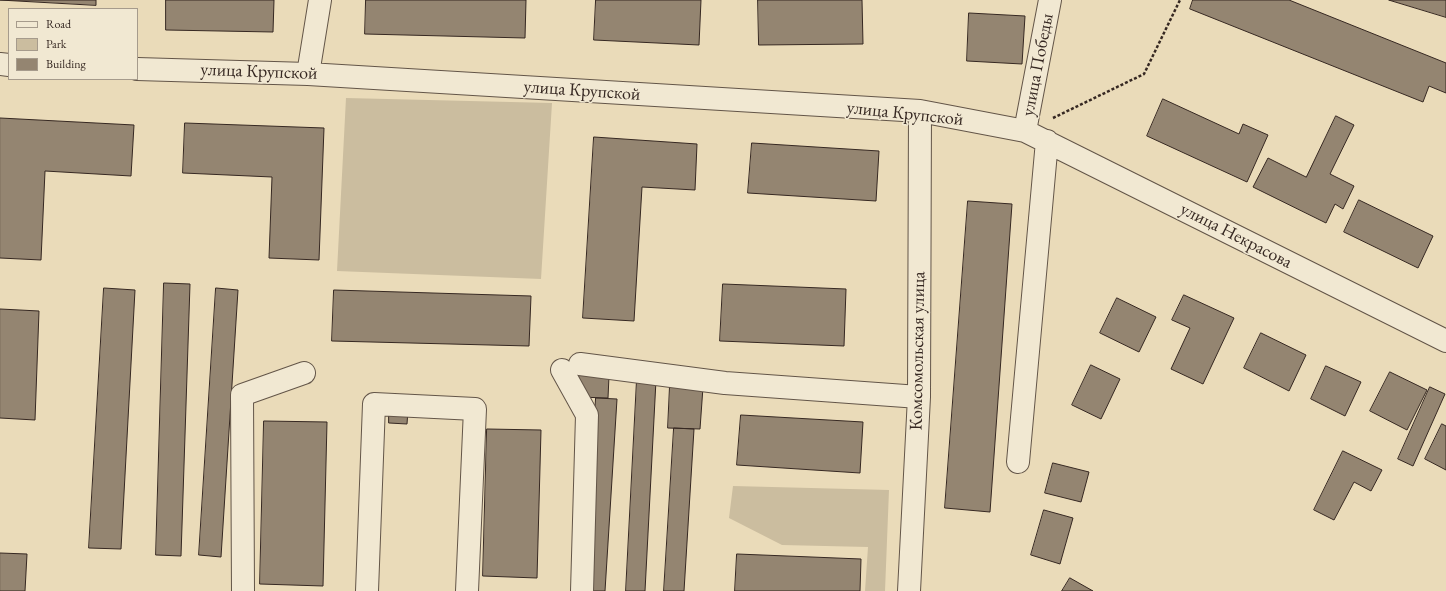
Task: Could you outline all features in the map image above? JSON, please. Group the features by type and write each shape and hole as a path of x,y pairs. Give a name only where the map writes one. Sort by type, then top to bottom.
{"street":[{"path":"308,74 320,0"},
{"name":"улица Победы","path":"1025,131 1050,0"},
{"name":"улица Крупской","path":"138,68 308,74 920,111 1025,131"},
{"name":"Комсомольская улица","path":"909,591 919,397 920,111"},
{"name":"улица Некрасова","path":"1025,131 1446,341"},
{"path":"1018,462 1047,141"},
{"path":"582,591 587,415 571,367 725,383 919,397"},
{"path":"243,591 242,395 304,372"},
{"path":"367,591 374,404 475,409 466,591"}],"path":[{"path":"1025,131 1144,74 1180,0"}],"green space":[{"path":"346,98 552,103 541,279 337,271"},
{"path":"733,486 889,490 885,591 865,591 868,547 782,545 729,518"}],"building":[{"path":"0,0 96,0 96,5"},
{"path":"166,0 274,0 273,32 166,30"},
{"path":"366,0 526,0 525,38 365,34"},
{"path":"596,0 701,0 699,45 594,40"},
{"path":"758,0 862,0 863,44 759,45"},
{"path":"1193,0 1289,0 1446,63 1446,93 1429,86 1423,102 1190,9"},
{"path":"1389,0 1446,0 1446,17"},
{"path":"969,13 1025,16 1022,64 967,61"},
{"path":"1163,99 1239,134 1243,124 1268,135 1247,182 1147,136"},
{"path":"1336,116 1354,125 1330,174 1354,186 1343,209 1335,204 1326,223 1253,187 1268,158 1306,177"},
{"path":"0,118 134,125 131,176 45,171 41,260 0,258"},
{"path":"185,123 324,128 319,260 269,258 272,177 183,173"},
{"path":"594,137 697,144 695,190 642,187 634,321 583,318"},
{"path":"752,143 879,151 876,201 748,193"},
{"path":"1359,200 1433,236 1418,268 1344,232"},
{"path":"968,201 1012,204 990,512 945,508"},
{"path":"164,283 190,284 181,556 156,555"},
{"path":"723,284 846,289 844,346 720,341"},
{"path":"104,288 135,290 121,549 89,548"},
{"path":"216,288 238,290 221,557 199,555"},
{"path":"334,290 531,296 529,346 332,341"},
{"path":"1184,295 1234,318 1203,384 1171,369 1190,328 1172,320"},
{"path":"1117,298 1156,317 1139,352 1100,333"},
{"path":"0,309 39,311 35,420 0,418"},
{"path":"1261,333 1306,355 1289,391 1244,368"},
{"path":"1091,365 1120,379 1101,419 1072,405"},
{"path":"1326,366 1361,382 1345,416 1311,399"},
{"path":"1390,372 1427,390 1407,430 1370,411"},
{"path":"579,374 609,376 608,398 578,397"},
{"path":"637,379 656,380 645,591 626,591"},
{"path":"670,385 703,387 700,429 668,428"},
{"path":"1430,387 1445,394 1413,466 1398,459"},
{"path":"596,398 617,399 605,591 584,591"},
{"path":"389,410 408,410 407,424 389,423"},
{"path":"741,415 863,422 860,473 737,465"},
{"path":"264,421 327,422 323,586 260,584"},
{"path":"1442,424 1446,426 1446,470 1425,459"},
{"path":"674,428 694,429 684,591 664,591"},
{"path":"487,429 541,430 537,578 483,576"},
{"path":"1343,451 1382,470 1371,491 1354,482 1334,520 1314,510"},
{"path":"1053,463 1089,472 1081,502 1045,493"},
{"path":"1044,510 1073,518 1060,564 1031,555"},
{"path":"0,553 27,554 25,591 0,591"},
{"path":"737,554 861,559 860,591 735,591"},
{"path":"1070,578 1093,591 1062,591"}]}
